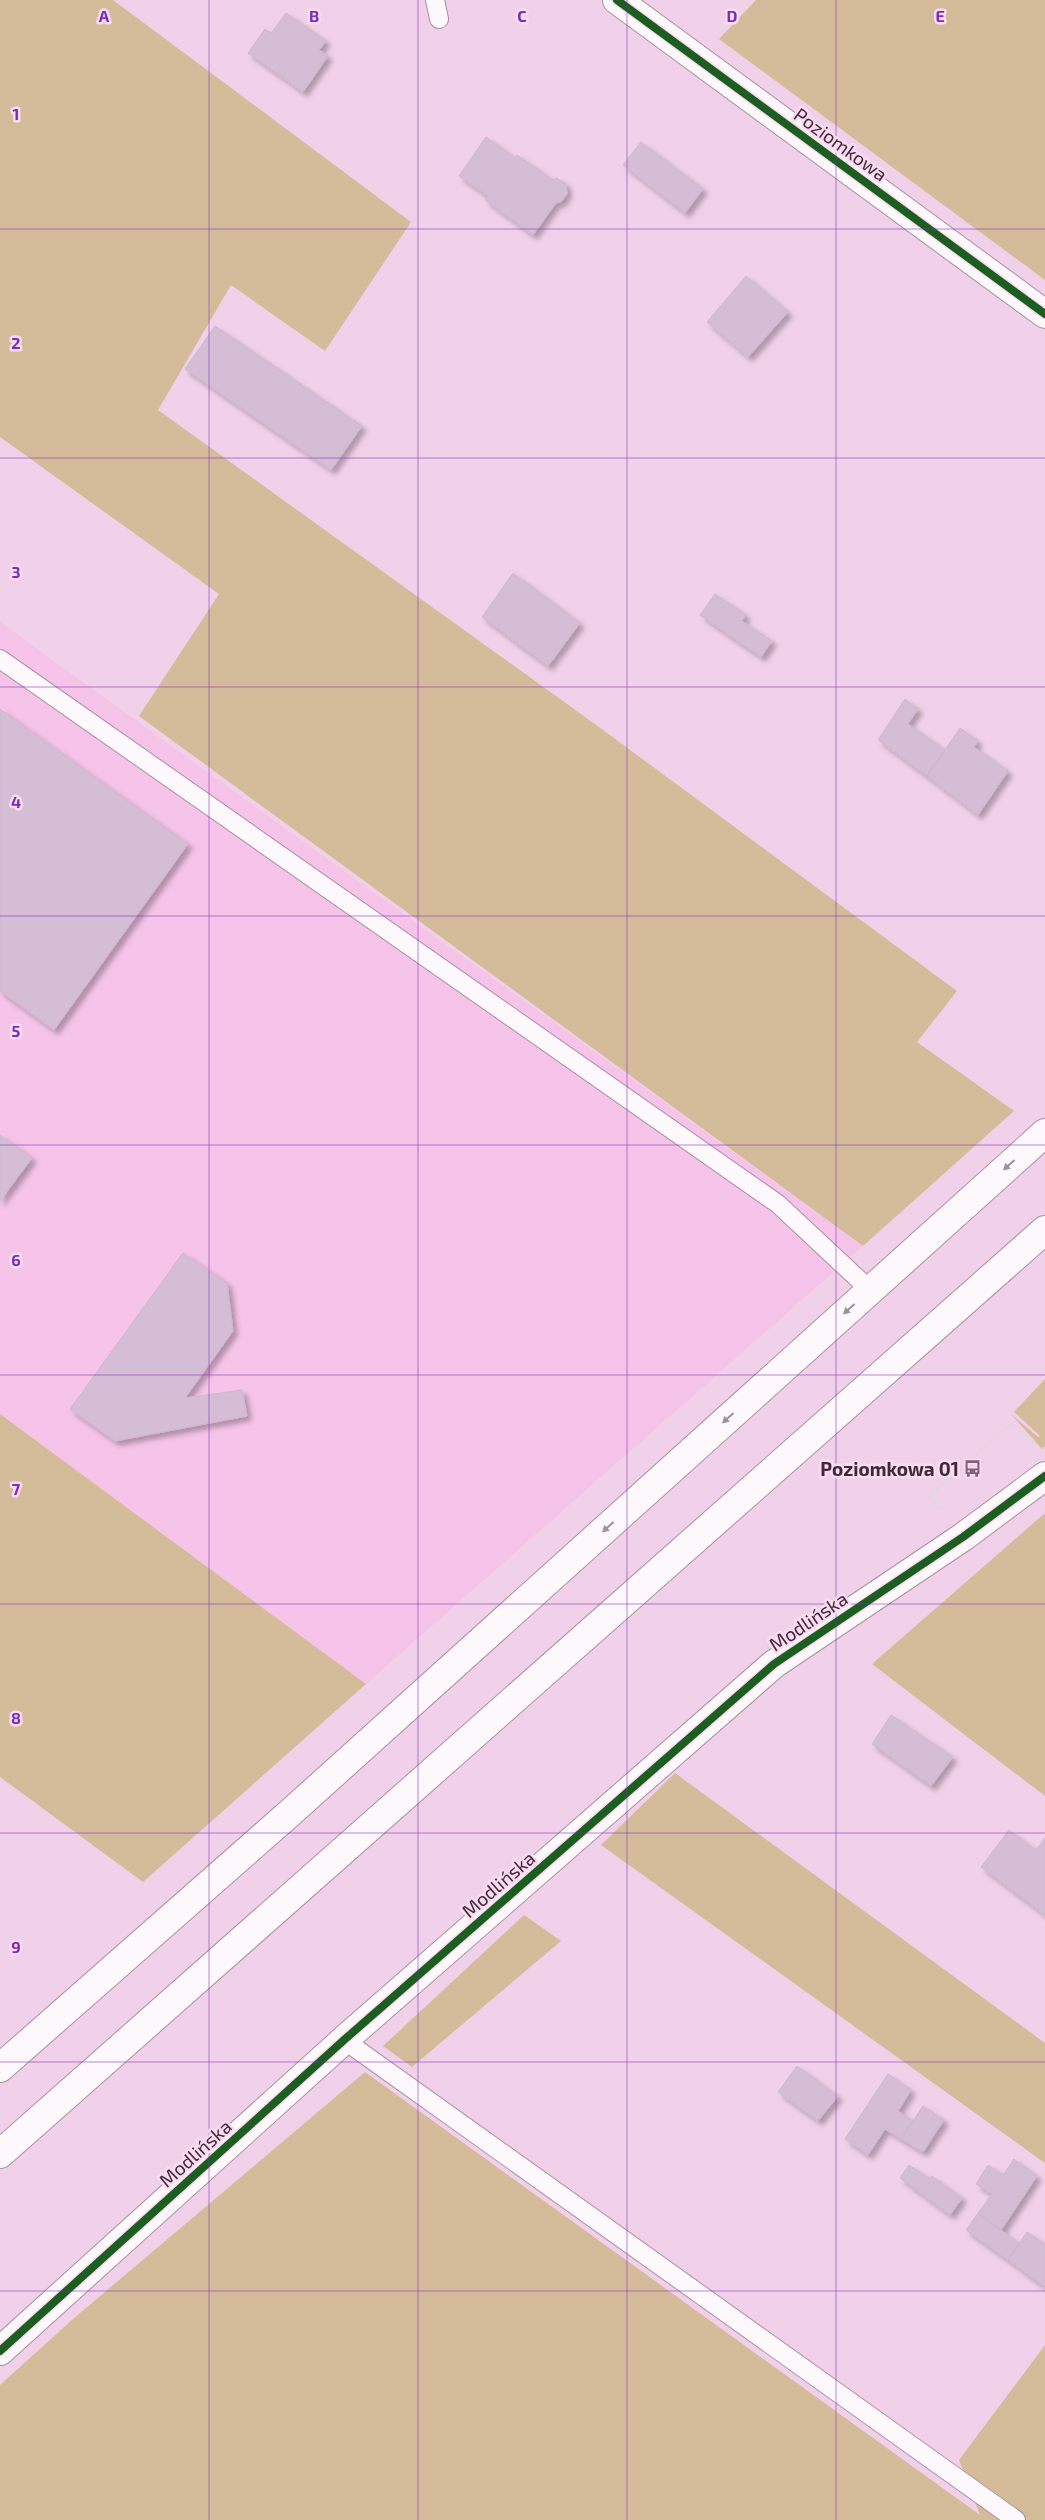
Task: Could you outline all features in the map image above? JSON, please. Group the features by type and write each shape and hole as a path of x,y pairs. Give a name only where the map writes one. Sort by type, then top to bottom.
{"main road":[{"name":"Poziomkowa","path":"617,0 1045,314"},
{"path":"0,2068 291,1812 1045,1132"},
{"path":"0,2154 1045,1230"},
{"name":"Modlińska","path":"0,2351 344,2040 774,1664 963,1537 1042,1464"}],"lane":[{"path":"435,0 439,19"},
{"path":"0,659 778,1204 870,1290"},
{"path":"344,2040 1016,2520"}],"path":[{"path":"963,1537 929,1496 1012,1423 1042,1464"}],"shaded area":[{"path":"0,0 113,0 411,222 325,351 231,285 158,410 599,727 957,991 917,1042 1014,1111 863,1246 139,716 219,594 0,437"},
{"path":"756,0 1045,0 1045,280 719,39"},
{"path":"0,622 863,1246 366,1684 0,1414"},
{"path":"1045,1379 1045,1446 1042,1449 1011,1414 1038,1437 1040,1436 1014,1412"},
{"path":"0,1414 366,1684 143,1882 0,1777"},
{"path":"1045,1513 1045,1796 872,1664"},
{"path":"675,1773 1045,2043 1045,2163 601,1845"},
{"path":"524,1915 561,1941 412,2067 383,2046"},
{"path":"365,2072 980,2515 959,2460 1045,2345 1045,2520 0,2520 0,2385 73,2319"}],"building":[{"path":"286,13 326,41 319,50 328,56 303,92 248,53 265,29 271,33"},
{"path":"486,137 515,158 517,155 553,180 557,178 566,184 567,194 561,202 556,203 533,235 485,200 488,196 459,176"},
{"path":"641,142 703,189 685,213 623,165"},
{"path":"746,276 788,312 748,357 707,322"},
{"path":"215,326 362,426 331,470 185,369"},
{"path":"513,573 580,623 548,666 482,617"},
{"path":"715,594 746,615 742,621 772,641 761,657 700,615"},
{"path":"905,699 918,709 908,724 945,750 927,776 878,740"},
{"path":"0,709 188,844 54,1030 0,991"},
{"path":"960,728 978,741 974,747 1008,771 978,815 927,776"},
{"path":"0,1135 32,1158 0,1201"},
{"path":"183,1253 227,1283 233,1331 185,1398 242,1390 247,1416 115,1441 70,1409"},
{"path":"891,1715 953,1757 931,1786 872,1744"},
{"path":"1009,1830 1036,1850 1045,1838 1045,1915 981,1867"},
{"path":"797,2066 838,2096 818,2121 778,2092"},
{"path":"888,2074 911,2090 898,2111 913,2121 901,2139 885,2129 868,2155 845,2139"},
{"path":"923,2106 944,2120 923,2152 901,2139"},
{"path":"1014,2159 1037,2176 1001,2230 978,2213 992,2194 976,2184 988,2165 1003,2175"},
{"path":"909,2165 930,2179 932,2176 962,2198 950,2215 900,2178"},
{"path":"978,2213 1020,2244 1008,2260 966,2230"},
{"path":"1027,2232 1045,2244 1045,2287 1008,2260"}],"cycle path":[{"path":"617,0 1045,314"},
{"path":"0,2351 344,2040 774,1664 963,1537 1045,1476"}],"place":[{"name":"Poziomkowa 01","path":"973,1468"}]}
